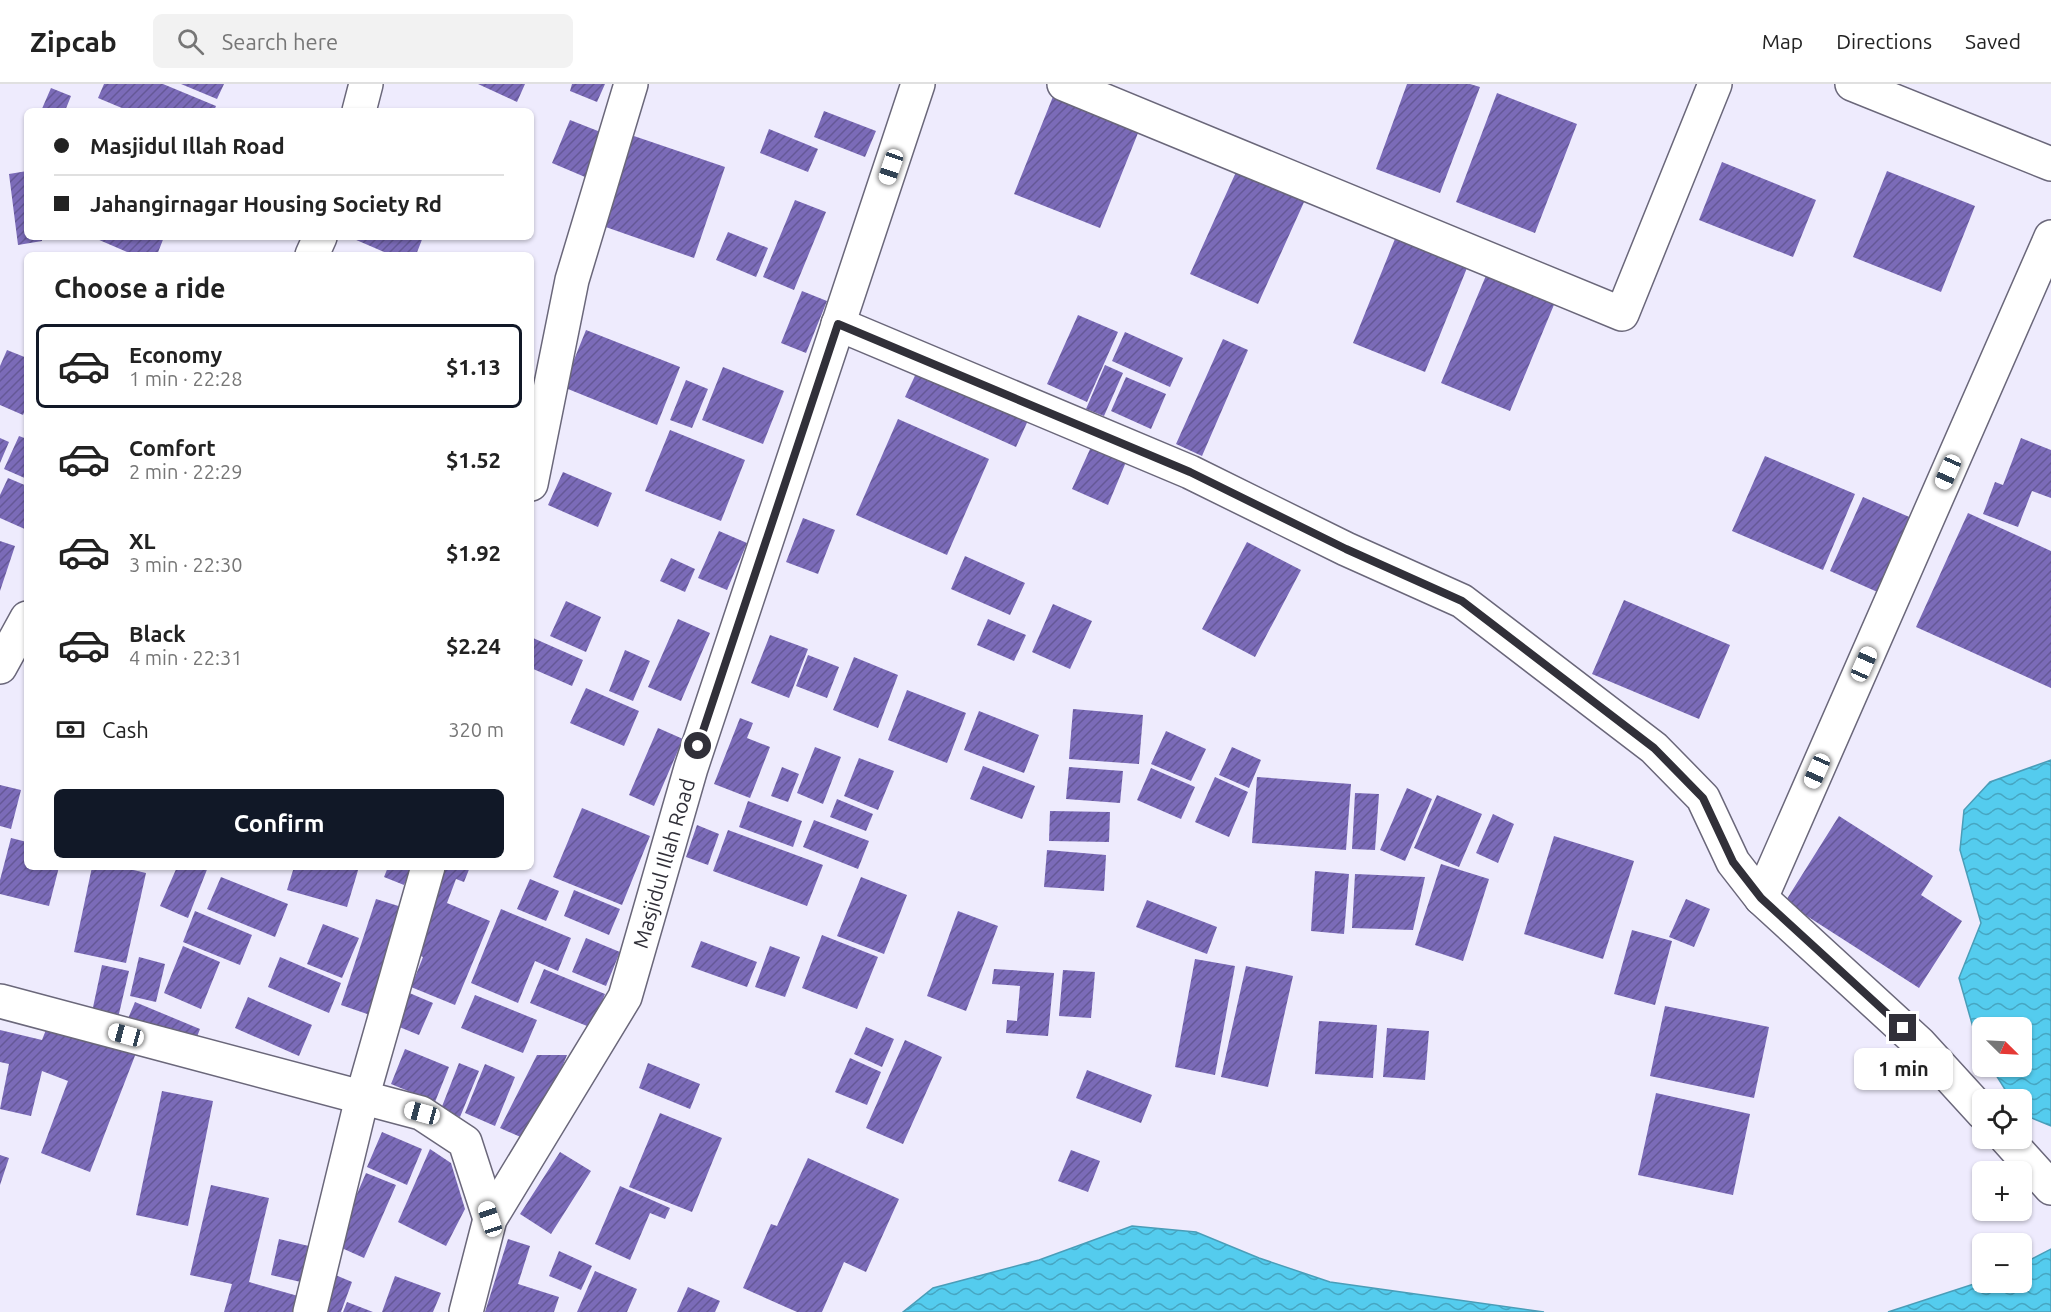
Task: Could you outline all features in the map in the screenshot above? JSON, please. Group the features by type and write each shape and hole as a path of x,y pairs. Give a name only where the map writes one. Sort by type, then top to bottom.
{"street":[{"path":"360,108 366,84"},
{"path":"534,469 572,280 631,84"},
{"name":"Masjidul Illah Road","path":"466,1312 490,1219 625,997 691,768 918,84"},
{"path":"1064,84 1622,314 1715,84"},
{"path":"1852,84 2051,164"},
{"path":"1761,898 2051,237"},
{"path":"838,324 1190,472 1346,549 1462,601 1654,748 1703,798 1733,862 1761,898 1919,1043 1972,1101"},
{"path":"0,667 24,623"},
{"path":"310,1312 362,1098 427,870"},
{"path":"0,1001 422,1113 465,1142 490,1219"},
{"path":"2016,1149 2051,1188"}],"water":[{"path":"2051,760 2051,1126 2032,1118 2032,1089 2005,1089 1997,1077 2032,1077 2032,1017 1972,1017 1972,1024 1959,978 1981,923 1960,850 1964,810 1990,782"},
{"path":"1132,1226 1196,1232 1259,1258 1330,1282 1544,1312 903,1312 933,1288 1039,1260"},
{"path":"2051,1249 2051,1312 1888,1312 1972,1285 1972,1293 2032,1293 2032,1259"}],"building":[{"path":"104,84 163,84 216,106 215,108 122,108 98,98"},
{"path":"181,84 224,84 217,99"},
{"path":"478,84 525,84 517,102"},
{"path":"572,84 605,84 597,102 570,91"},
{"path":"1407,84 1470,84 1480,87 1440,193 1376,169"},
{"path":"51,88 71,96 66,108 42,108"},
{"path":"1497,93 1577,124 1535,233 1456,202"},
{"path":"1054,94 1140,128 1100,228 1014,194"},
{"path":"824,111 876,131 865,157 814,137"},
{"path":"570,120 603,133 585,177 552,163"},
{"path":"769,129 818,149 808,172 760,153"},
{"path":"631,135 725,167 694,258 600,225"},
{"path":"1241,161 1309,191 1258,304 1190,274"},
{"path":"1722,162 1816,200 1793,257 1699,220"},
{"path":"1887,171 1975,206 1941,292 1853,257"},
{"path":"24,172 24,240 42,241 18,245 9,174"},
{"path":"795,200 826,212 794,290 763,277"},
{"path":"1401,224 1473,253 1425,372 1353,343"},
{"path":"728,232 768,248 756,277 716,260"},
{"path":"99,240 163,240 158,252 127,252"},
{"path":"356,240 422,240 417,252 384,252"},
{"path":"1490,266 1558,295 1510,411 1441,383"},
{"path":"802,291 827,301 806,353 781,343"},
{"path":"1078,315 1118,332 1087,402 1047,384"},
{"path":"586,330 680,367 657,425 563,387"},
{"path":"1125,332 1183,358 1170,387 1112,361"},
{"path":"1223,339 1248,350 1202,456 1176,444"},
{"path":"7,350 24,357 23,415 0,405 0,366"},
{"path":"920,365 1030,416 1016,447 905,397"},
{"path":"1105,365 1123,373 1104,416 1086,409"},
{"path":"723,367 784,391 763,444 702,420"},
{"path":"1126,377 1166,394 1151,429 1111,411"},
{"path":"686,380 708,389 692,428 670,420"},
{"path":"898,419 989,459 947,555 856,515"},
{"path":"670,430 745,460 721,521 645,491"},
{"path":"19,436 24,438 24,478 4,469"},
{"path":"0,438 9,442 0,463"},
{"path":"2021,438 2051,450 2051,498 2032,491 2018,527 1983,514 1995,482 2003,485"},
{"path":"1091,447 1126,462 1108,505 1072,489"},
{"path":"1765,456 1855,494 1823,570 1732,531"},
{"path":"563,472 612,493 598,527 548,505"},
{"path":"8,478 24,485 24,529 0,518 0,495"},
{"path":"1863,497 1914,519 1882,594 1830,571"},
{"path":"1968,513 2051,551 2051,688 1916,627"},
{"path":"803,518 835,530 818,574 786,562"},
{"path":"719,531 747,543 727,590 698,578"},
{"path":"0,541 15,546 0,591"},
{"path":"1247,542 1301,570 1255,657 1202,629"},
{"path":"965,556 1025,583 1010,615 951,589"},
{"path":"671,558 695,569 685,592 660,581"},
{"path":"1624,600 1730,645 1699,719 1592,674"},
{"path":"566,601 601,617 586,652 550,636"},
{"path":"1053,604 1092,621 1070,669 1032,652"},
{"path":"678,619 710,633 681,701 648,687"},
{"path":"988,619 1026,635 1014,661 977,645"},
{"path":"770,635 808,649 789,698 751,683"},
{"path":"534,638 583,660 572,686 534,669"},
{"path":"625,650 650,661 633,701 609,691"},
{"path":"808,655 839,667 827,698 796,686"},
{"path":"854,657 898,675 878,728 833,710"},
{"path":"586,688 639,711 624,746 570,723"},
{"path":"907,690 966,713 947,763 888,740"},
{"path":"1073,709 1143,715 1139,764 1069,759"},
{"path":"979,711 1039,735 1024,773 964,750"},
{"path":"740,718 753,723 747,738 770,747 750,798 714,784"},
{"path":"658,728 683,739 654,806 629,795"},
{"path":"1166,731 1206,749 1191,781 1151,764"},
{"path":"815,747 841,757 823,804 797,793"},
{"path":"1232,747 1261,760 1249,788 1219,775"},
{"path":"859,758 894,771 878,810 844,796"},
{"path":"983,766 1035,786 1022,819 970,799"},
{"path":"782,767 799,774 788,802 771,796"},
{"path":"1069,767 1123,771 1120,803 1066,799"},
{"path":"1151,768 1195,787 1181,819 1137,800"},
{"path":"1215,777 1248,792 1229,837 1195,822"},
{"path":"1257,777 1351,784 1346,850 1252,843"},
{"path":"0,785 21,790 11,829 0,826"},
{"path":"1407,788 1432,799 1405,861 1380,850"},
{"path":"1355,793 1379,794 1375,850 1352,849"},
{"path":"1437,795 1482,814 1459,867 1414,848"},
{"path":"837,799 873,814 866,831 830,817"},
{"path":"748,801 802,821 793,847 739,827"},
{"path":"582,808 650,836 622,905 553,877"},
{"path":"1050,811 1110,812 1109,842 1049,841"},
{"path":"1493,814 1514,824 1498,863 1476,853"},
{"path":"1839,816 1933,876 1921,895 1962,921 1919,988 1785,902"},
{"path":"814,820 869,841 858,869 803,847"},
{"path":"697,825 719,834 708,865 686,857"},
{"path":"728,830 823,865 807,906 713,871"},
{"path":"1554,836 1634,861 1603,959 1524,934"},
{"path":"11,838 24,841 24,870 58,870 49,906 0,894 0,880"},
{"path":"1047,850 1106,855 1104,891 1044,887"},
{"path":"1441,864 1489,879 1463,961 1415,945"},
{"path":"91,870 134,870 146,873 126,963 74,952"},
{"path":"176,870 207,870 188,918 160,906"},
{"path":"293,870 358,870 347,907 287,890"},
{"path":"387,870 411,870 404,885 384,877"},
{"path":"438,870 469,870 464,882 456,879 447,903 490,921 455,1005 411,987 423,957 407,950"},
{"path":"1315,871 1349,874 1344,934 1311,931"},
{"path":"1355,874 1425,877 1413,930 1352,928"},
{"path":"221,877 288,904 275,937 207,909"},
{"path":"861,877 907,895 884,954 837,936"},
{"path":"530,879 559,891 546,921 517,909"},
{"path":"574,890 620,909 609,935 564,916"},
{"path":"376,899 408,909 373,1016 341,1005"},
{"path":"1686,899 1710,909 1694,947 1669,937"},
{"path":"1147,900 1217,927 1207,954 1136,927"},
{"path":"501,909 571,938 558,971 535,961 518,1003 471,983"},
{"path":"195,911 252,935 240,965 183,942"},
{"path":"958,911 998,926 966,1011 927,996"},
{"path":"323,924 359,938 342,978 307,964"},
{"path":"1632,930 1672,941 1655,1005 1614,994"},
{"path":"822,935 878,957 857,1009 802,988"},
{"path":"586,938 620,952 606,986 572,972"},
{"path":"701,941 757,962 747,987 691,967"},
{"path":"183,946 220,962 201,1009 164,993"},
{"path":"770,946 800,957 785,997 755,987"},
{"path":"139,957 165,964 156,1002 130,996"},
{"path":"280,957 341,983 329,1013 268,987"},
{"path":"1195,959 1235,966 1215,1075 1175,1067"},
{"path":"102,965 129,971 118,1018 92,1012"},
{"path":"1246,966 1293,976 1268,1087 1221,1077"},
{"path":"544,969 605,994 592,1028 530,1003"},
{"path":"994,969 1054,973 1048,1036 1006,1033 1007,1020 1017,1021 1020,986 992,984"},
{"path":"1063,970 1095,972 1091,1018 1059,1016"},
{"path":"400,989 433,1003 419,1035 387,1022"},
{"path":"475,995 537,1020 523,1053 461,1028"},
{"path":"248,997 312,1025 299,1056 235,1028"},
{"path":"57,1002 143,1035 90,1172 41,1153 68,1081 42,1071 31,1116 0,1109 9,1064 0,1062 0,1030 42,1040"},
{"path":"135,1002 200,1029 193,1047 127,1021"},
{"path":"1665,1006 1769,1027 1754,1098 1650,1076"},
{"path":"1319,1021 1377,1025 1373,1078 1315,1074"},
{"path":"866,1027 894,1039 882,1067 854,1054"},
{"path":"1387,1028 1429,1031 1425,1080 1383,1077"},
{"path":"905,1040 942,1057 903,1144 866,1128"},
{"path":"405,1049 449,1067 435,1102 391,1084"},
{"path":"537,1055 567,1055 532,1142 500,1128"},
{"path":"850,1058 881,1072 867,1105 835,1092"},
{"path":"459,1063 479,1071 460,1117 441,1109"},
{"path":"648,1063 700,1084 690,1109 639,1088"},
{"path":"485,1064 515,1077 495,1126 465,1113"},
{"path":"1087,1070 1152,1095 1141,1123 1076,1098"},
{"path":"162,1091 213,1101 188,1226 136,1215"},
{"path":"1656,1093 1750,1114 1733,1195 1638,1175"},
{"path":"660,1113 722,1138 692,1212 629,1187"},
{"path":"382,1132 422,1149 407,1185 367,1167"},
{"path":"430,1149 451,1163 465,1209 446,1246 398,1222"},
{"path":"1071,1150 1100,1161 1088,1192 1058,1181"},
{"path":"560,1152 591,1171 551,1234 520,1214"},
{"path":"0,1155 9,1158 0,1185"},
{"path":"808,1158 899,1199 866,1272 844,1262 822,1312 797,1312 743,1288 771,1224 777,1226"},
{"path":"366,1173 396,1185 364,1258 335,1245"},
{"path":"211,1185 269,1198 249,1282 319,1302 316,1312 224,1312 232,1284 190,1275"},
{"path":"620,1186 670,1208 665,1219 650,1213 630,1260 595,1244"},
{"path":"279,1239 313,1247 305,1283 271,1275"},
{"path":"508,1239 530,1246 518,1284 559,1297 554,1312 485,1312"},
{"path":"559,1251 592,1266 581,1290 549,1276"},
{"path":"595,1271 637,1289 627,1312 577,1312"},
{"path":"333,1274 352,1282 341,1312 319,1312"},
{"path":"395,1276 441,1293 433,1312 382,1312"},
{"path":"688,1287 720,1301 715,1312 677,1312"},
{"path":"347,1302 373,1312 343,1312"}],"route":[{"path":"698,746 838,324 1190,472 1346,549 1462,601 1654,748 1703,798 1733,862 1761,898 1903,1028"}]}
